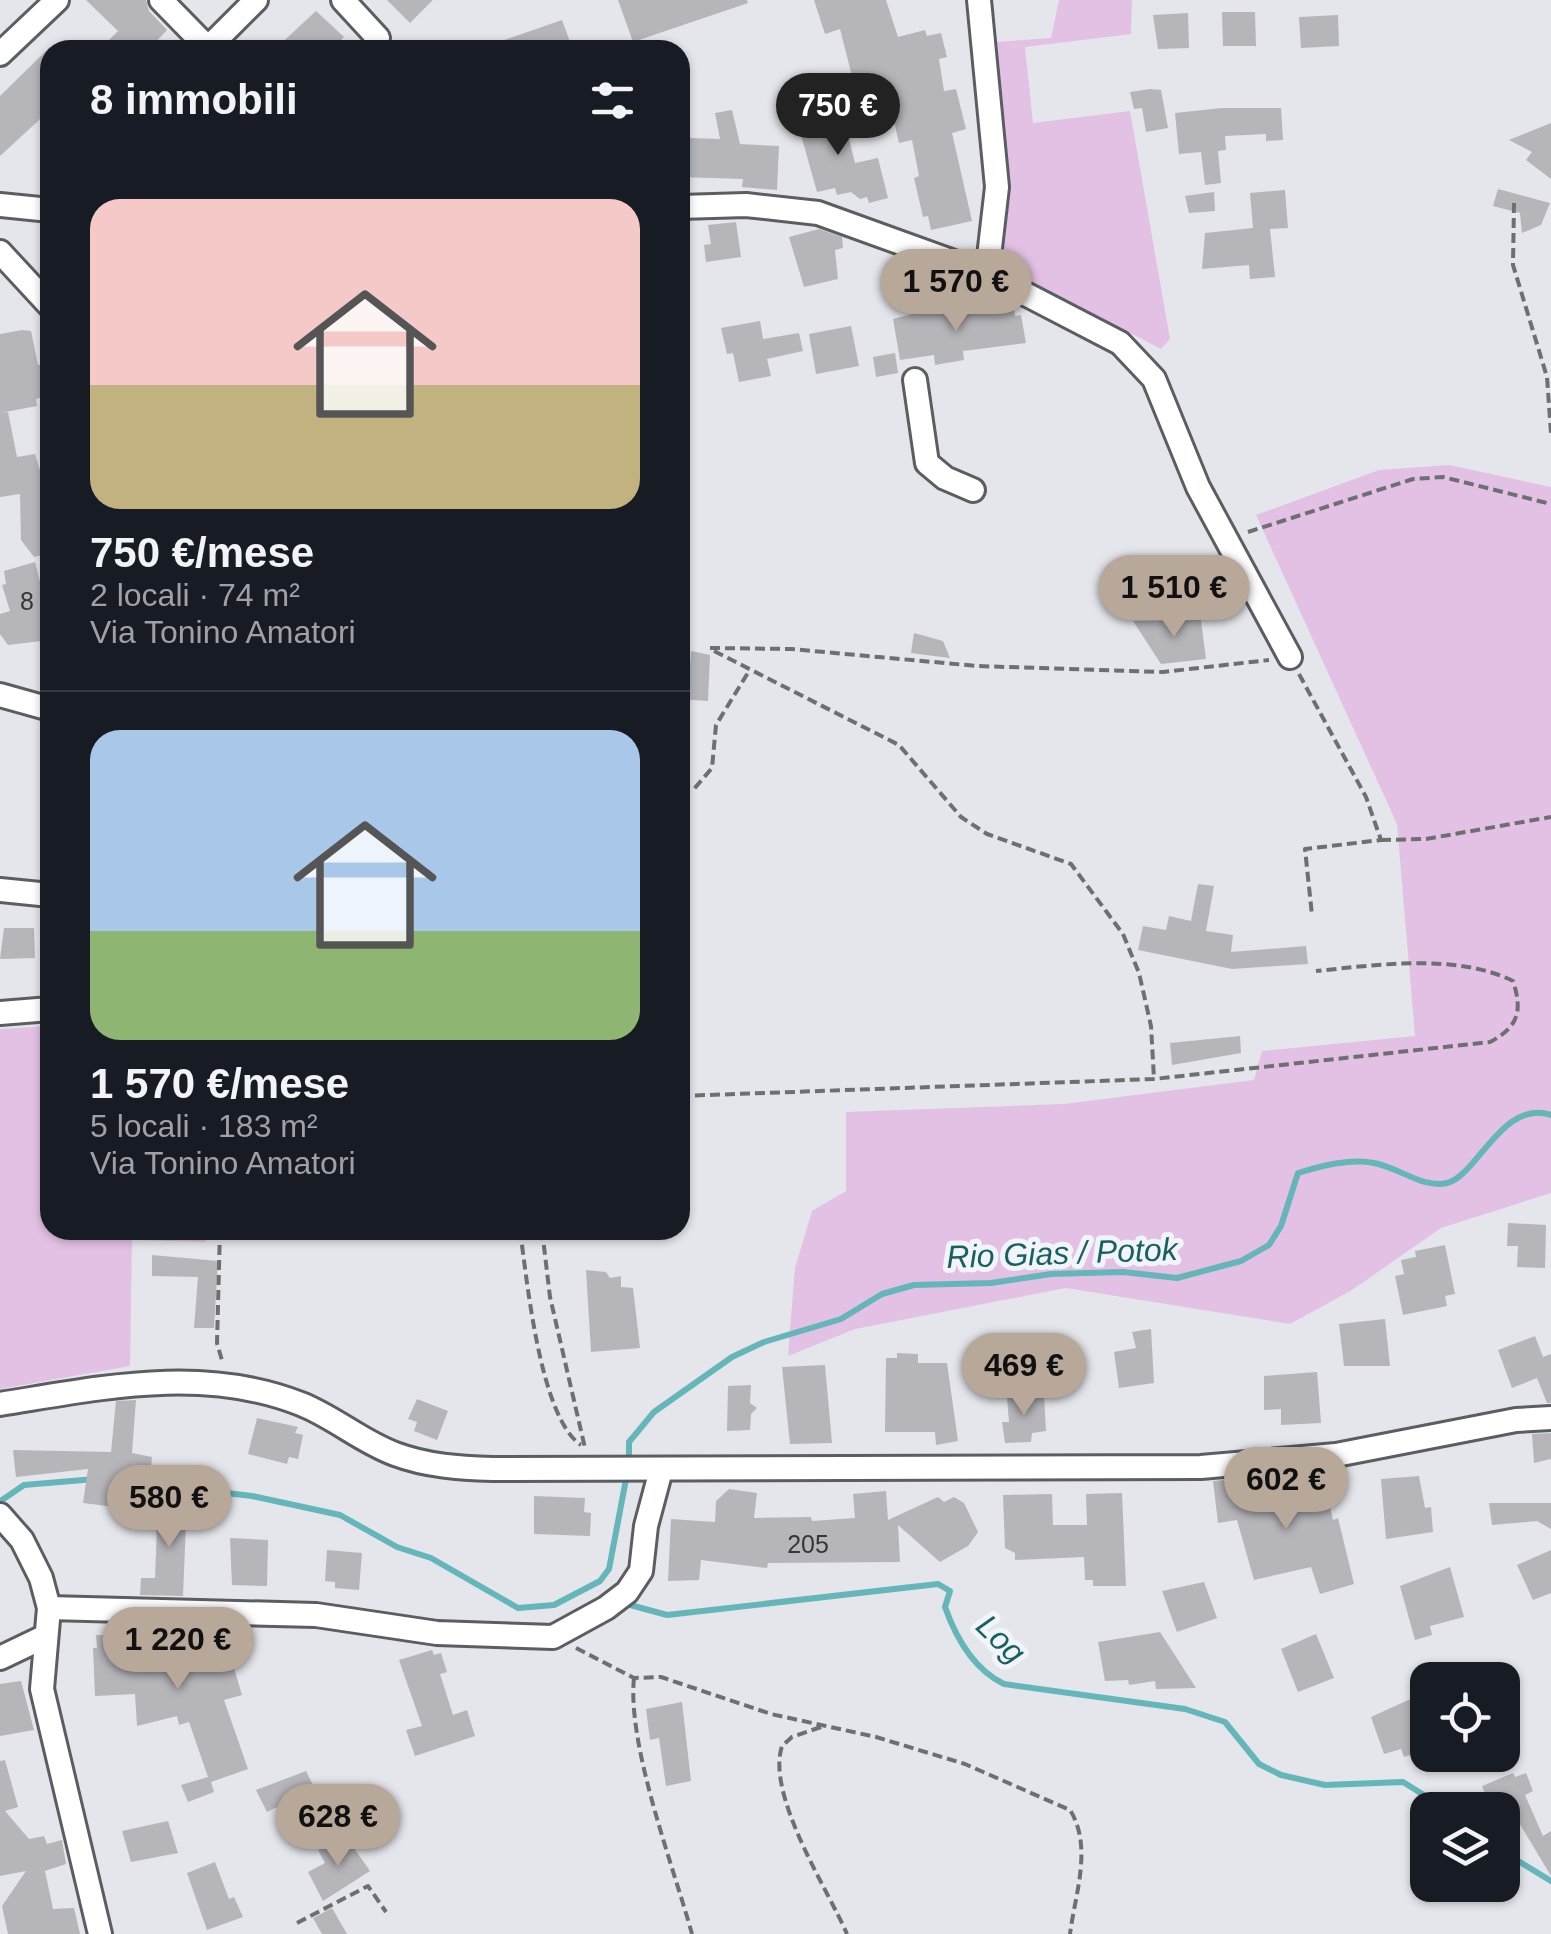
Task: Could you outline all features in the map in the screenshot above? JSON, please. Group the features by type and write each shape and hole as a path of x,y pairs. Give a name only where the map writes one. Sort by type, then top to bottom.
{"street":[{"path":"0,54 10,37 57,0"},
{"path":"161,0 200,40"},
{"path":"216,40 256,0"},
{"path":"343,0 377,40"},
{"path":"979,0 997,187 987,274"},
{"path":"0,205 40,209"},
{"path":"690,207 746,205 818,213 987,274 1120,342 1154,379 1198,487 1290,658"},
{"path":"0,252 40,295"},
{"path":"915,380 927,463 945,478 974,490"},
{"path":"0,695 40,706"},
{"path":"0,890 40,894"},
{"path":"0,1012 40,1010"},
{"path":"0,1404 132,1383 224,1384 302,1404 395,1454 444,1467 661,1470 1201,1466 1336,1455 1516,1420 1551,1418"},
{"path":"49,1608 316,1614 437,1633 554,1637 606,1608 627,1592 641,1572 646,1526 661,1470"},
{"path":"0,1515 22,1540 41,1578 49,1608 42,1690 100,1934"},
{"path":"0,1658 44,1637"}],"path":[{"path":"1514,202 1513,265 1547,377 1551,433"},
{"path":"1224,538 1413,479 1443,477 1551,504"},
{"path":"1154,1079 1151,1026 1139,972 1123,934 1072,864 987,834 961,817 899,745 749,672 710,648 790,649 977,666 1163,672 1290,658 1359,783 1381,840"},
{"path":"690,789 712,768 716,725 749,672"},
{"path":"1312,915 1304,849 1426,839 1551,817"},
{"path":"690,1096 1154,1079 1452,1050 1490,1042 1510,1031 1519,1015 1513,981 1496,973 1416,964 1316,971"},
{"path":"220,1240 217,1343 224,1384"},
{"path":"521,1240 534,1332 558,1423 584,1448 550,1297 543,1240"},
{"path":"554,1637 634,1678 661,1678 771,1714 826,1725 965,1764 1070,1810 1081,1837 1082,1856 1070,1934"},
{"path":"634,1678 632,1699 638,1744 692,1934"},
{"path":"826,1725 792,1737 782,1746 779,1774 830,1904 847,1934"},
{"path":"296,1923 368,1886 386,1912"}],"shaded area":[{"path":"1059,0 1132,0 1131,34 1025,47 1033,123 1130,111 1170,339 1161,349 1002,266 1008,161 996,42 1051,38"},
{"path":"1449,465 1551,487 1551,1193 1441,1228 1352,1290 1290,1324 1066,1288 855,1329 788,1356 795,1268 812,1211 846,1191 846,1112 1064,1104 1254,1080 1262,1051 1415,1036 1397,824 1256,515 1379,470"},
{"path":"40,1027 40,1240 132,1240 130,1366 0,1389 0,1029"},
{"path":"132,1240 206,1240 206,1242"}],"building":[{"path":"86,0 146,0 149,11 167,30 158,40 109,40 118,31"},
{"path":"387,0 433,0 410,23"},
{"path":"618,0 747,0 748,3 632,40"},
{"path":"814,0 886,0 898,37 925,30 927,36 941,33 947,57 939,59 944,91 956,89 966,129 952,133 972,221 931,230 928,216 923,217 914,178 919,176 912,140 899,143 885,81 874,83 872,75 853,80 840,29 825,34"},
{"path":"316,11 344,37 341,40 285,40"},
{"path":"1222,12 1255,12 1256,46 1223,46"},
{"path":"1188,13 1189,48 1158,49 1153,15"},
{"path":"1338,15 1339,46 1301,48 1299,17"},
{"path":"562,20 569,40 504,40"},
{"path":"40,57 40,119 0,156 0,96"},
{"path":"1161,90 1168,128 1146,132 1142,108 1134,109 1130,92"},
{"path":"841,107 855,163 878,158 888,198 869,203 867,197 860,199 851,192 837,195 835,188 817,192 796,117"},
{"path":"1281,108 1283,140 1266,141 1266,134 1225,136 1226,150 1218,151 1221,183 1205,185 1201,152 1179,154 1175,113"},
{"path":"732,110 740,144 779,146 777,190 742,187 743,179 690,177 690,138 720,139 715,113"},
{"path":"1551,123 1551,179 1526,160 1532,152 1509,140"},
{"path":"1498,189 1550,203 1541,225 1522,233 1520,213 1493,206"},
{"path":"1285,190 1288,228 1270,229 1275,277 1250,279 1249,265 1202,269 1205,233 1253,228 1250,193"},
{"path":"1214,192 1215,211 1189,213 1185,196"},
{"path":"736,222 741,257 706,262 704,245 711,244 708,225"},
{"path":"819,229 842,237 843,248 835,250 838,279 804,287 789,237"},
{"path":"943,306 944,316 1014,309 1015,316 1021,315 1026,343 963,351 964,360 935,365 934,355 900,360 893,319"},
{"path":"760,321 763,339 799,333 803,351 767,359 771,376 739,382 733,353 727,354 721,328"},
{"path":"851,326 859,366 816,374 809,334"},
{"path":"31,331 40,365 37,406 0,413 0,334"},
{"path":"895,353 898,373 876,377 873,357"},
{"path":"8,412 17,457 35,454 40,470 40,556 34,557 21,540 20,494 0,497 0,413"},
{"path":"35,562 40,582 40,641 8,645 0,634 0,614 10,611 2,585 6,584 4,571"},
{"path":"1201,620 1206,659 1161,664 1133,621"},
{"path":"914,633 943,641 950,658 911,653"},
{"path":"691,651 710,655 708,701 690,700"},
{"path":"1198,884 1214,886 1206,931 1233,935 1231,952 1306,946 1308,964 1232,969 1138,950 1143,926 1166,930 1169,916 1191,921"},
{"path":"4,928 34,928 35,958 0,959"},
{"path":"1240,1036 1241,1053 1172,1065 1170,1043"},
{"path":"1508,1223 1546,1225 1545,1268 1517,1267 1518,1246 1507,1246"},
{"path":"1445,1245 1455,1294 1445,1296 1447,1306 1403,1315 1395,1276 1404,1274 1401,1260 1416,1257 1415,1251"},
{"path":"152,1255 218,1261 214,1328 194,1328 198,1277 152,1276"},
{"path":"586,1270 606,1272 610,1278 621,1276 621,1287 633,1288 640,1348 591,1352"},
{"path":"1385,1319 1390,1366 1344,1366 1339,1324"},
{"path":"1151,1329 1154,1383 1119,1388 1114,1352 1136,1348 1132,1332"},
{"path":"1535,1336 1543,1357 1551,1354 1551,1403 1547,1403 1537,1378 1512,1388 1498,1350"},
{"path":"897,1353 918,1354 918,1363 947,1363 958,1441 936,1445 935,1432 885,1432 886,1358 897,1358"},
{"path":"825,1365 832,1443 790,1444 782,1367"},
{"path":"1317,1372 1321,1423 1281,1425 1281,1409 1264,1410 1264,1376"},
{"path":"751,1385 750,1403 757,1408 751,1414 750,1430 727,1431 728,1386"},
{"path":"1044,1395 1046,1431 1032,1433 1031,1442 1005,1443 1002,1422 1009,1422 1007,1397"},
{"path":"417,1399 448,1411 437,1440 414,1431 417,1422 408,1419"},
{"path":"136,1400 132,1453 152,1457 147,1511 83,1503 88,1469 16,1477 13,1450 111,1452 116,1401"},
{"path":"257,1418 298,1427 295,1433 303,1435 298,1459 289,1457 287,1464 248,1454"},
{"path":"1551,1433 1551,1459 1534,1463 1532,1434"},
{"path":"1419,1476 1425,1508 1431,1507 1433,1532 1386,1539 1381,1479"},
{"path":"1257,1477 1260,1497 1325,1486 1333,1520 1338,1518 1354,1584 1320,1594 1311,1567 1254,1580 1237,1520 1218,1523 1213,1481"},
{"path":"729,1489 757,1493 754,1518 811,1517 812,1521 855,1518 853,1494 886,1491 888,1520 938,1497 944,1502 954,1497 964,1503 978,1532 968,1546 940,1562 898,1525 900,1562 768,1563 767,1568 701,1560 699,1580 668,1581 671,1519 715,1522 716,1501"},
{"path":"1122,1493 1126,1586 1093,1586 1093,1580 1085,1580 1084,1557 1015,1560 1015,1553 1005,1548 1003,1495 1052,1494 1053,1525 1087,1525 1086,1494"},
{"path":"534,1496 585,1498 584,1512 591,1513 590,1536 534,1534"},
{"path":"158,1498 187,1499 183,1596 140,1595 141,1578 155,1578"},
{"path":"1489,1503 1551,1503 1551,1529 1537,1521 1492,1525"},
{"path":"230,1538 268,1540 267,1586 232,1585"},
{"path":"327,1550 362,1553 359,1590 335,1588 335,1582 325,1581"},
{"path":"1551,1550 1551,1593 1533,1600 1517,1565"},
{"path":"1450,1567 1464,1617 1430,1626 1432,1635 1415,1640 1400,1586"},
{"path":"1204,1582 1217,1618 1177,1632 1162,1591"},
{"path":"222,1628 242,1695 224,1700 248,1769 211,1782 214,1792 188,1802 181,1785 208,1777 189,1722 179,1725 177,1716 137,1726 135,1694 95,1696 93,1648 97,1648 96,1635 154,1635 158,1644"},
{"path":"1160,1632 1196,1688 1156,1689 1155,1681 1129,1685 1128,1680 1105,1681 1098,1642"},
{"path":"1316,1634 1334,1678 1298,1692 1281,1649"},
{"path":"432,1650 434,1655 441,1653 447,1672 440,1674 453,1715 467,1710 475,1736 415,1756 406,1730 422,1726 399,1660"},
{"path":"21,1681 34,1730 0,1736 0,1684"},
{"path":"1410,1699 1410,1755 1404,1757 1401,1749 1384,1754 1371,1717"},
{"path":"682,1702 691,1781 666,1786 659,1738 650,1740 646,1709"},
{"path":"5,1760 18,1807 5,1811 29,1839 44,1836 47,1844 62,1840 66,1864 45,1871 53,1909 74,1908 80,1934 8,1934 2,1906 26,1871 0,1876 0,1761"},
{"path":"306,1771 321,1801 283,1820 277,1807 267,1812 256,1790"},
{"path":"1513,1773 1515,1777 1526,1773 1533,1791 1525,1795 1543,1836 1551,1831 1551,1876 1520,1824 1520,1792 1484,1792 1482,1786"},
{"path":"168,1821 178,1853 131,1862 122,1831"},
{"path":"347,1838 370,1871 323,1901 308,1872 325,1863 318,1850"},
{"path":"215,1862 229,1899 234,1897 243,1917 207,1930 187,1873"},
{"path":"332,1908 347,1934 322,1934 313,1918"}],"waterway":[{"name":"Rio Gias / Potok","path":"629,1462 629,1442 654,1412 732,1357 764,1342 841,1319 882,1294 914,1285 991,1283 1051,1274 1123,1272 1177,1278 1241,1261 1269,1245 1281,1226 1298,1173 1355,1161 1383,1165 1429,1183 1447,1183 1469,1167 1518,1118 1534,1113 1551,1115"},
{"path":"142,1483 252,1496 340,1515 397,1547 431,1558 518,1608 554,1605 600,1581 609,1569 627,1474"},
{"path":"2,1500 24,1485 95,1479"},
{"name":"Log","path":"623,1603 667,1615 938,1584 950,1591 945,1607 967,1652 983,1670 1004,1684 1185,1709 1225,1722 1259,1764 1281,1775 1325,1785 1403,1782 1419,1792"},
{"name":"Log","path":"1520,1862 1551,1881"}]}
